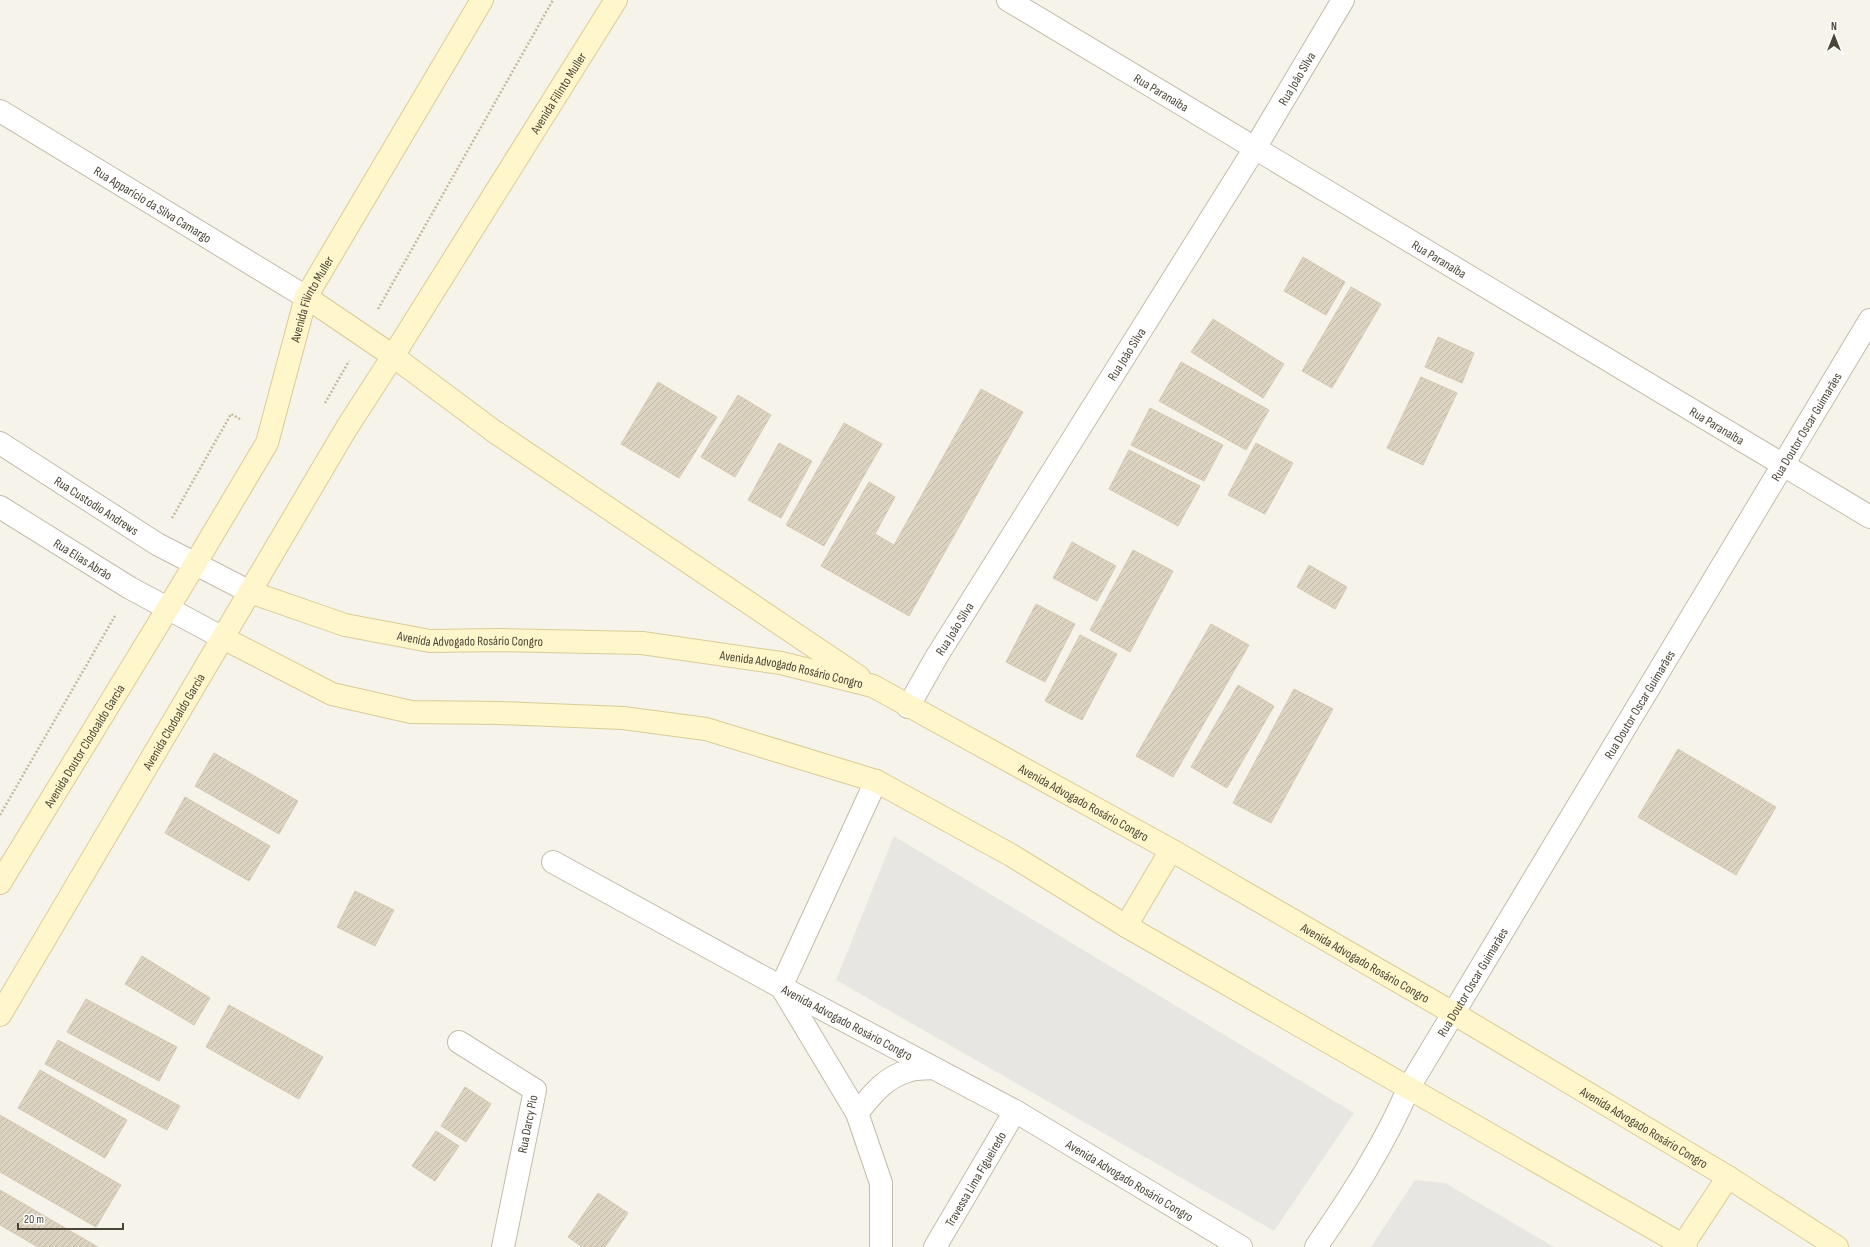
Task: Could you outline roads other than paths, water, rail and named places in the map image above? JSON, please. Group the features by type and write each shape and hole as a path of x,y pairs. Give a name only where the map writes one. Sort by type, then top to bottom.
{"main road":[{"name":"Avenida Filinto Muller","path":"168,609 267,443 306,297 482,0"},
{"name":"Avenida Filinto Muller","path":"346,429 616,0"},
{"path":"306,297 393,356 495,432 874,686"},
{"name":"Avenida Clodoaldo Garcia","path":"0,1015 346,429"},
{"name":"Avenida Advogado Rosário Congro","path":"250,592 346,626 430,641 499,640 642,643 782,662 874,686 1171,850 1453,1013 1728,1177 1837,1247"},
{"name":"Avenida Doutor Clodoaldo Garcia","path":"0,883 168,609"},
{"path":"223,638 332,694 411,712 500,713 622,718 706,728 876,781 1011,855 1126,926 1684,1246 1728,1177"},
{"path":"1126,926 1171,850"}],"street":[{"name":"Rua Paranaíba","path":"1008,0 1870,517"},
{"name":"Rua João Silva","path":"908,706 937,656 1255,148 1343,0"},
{"name":"Rua Apparício da Silva Camargo","path":"0,111 306,297"},
{"name":"Rua Doutor Oscar Guimarães","path":"1316,1247 1349,1198 1396,1118 1409,1087 1870,320"},
{"name":"Rua Custodio Andrews","path":"0,443 157,544 250,592"},
{"name":"Rua Elias Abrão","path":"0,507 124,584 223,638"},
{"path":"876,781 782,987 857,1113 881,1184 881,1247"},
{"name":"Avenida Advogado Rosário Congro","path":"553,862 782,987 1015,1111 1242,1247"},
{"name":"Rua Darcy Pio","path":"459,1042 535,1090 503,1247"},
{"path":"857,1113 877,1089 893,1077 908,1071 933,1068"},
{"name":"Travessa Lima Figueiredo","path":"935,1247 1015,1111"}]}
